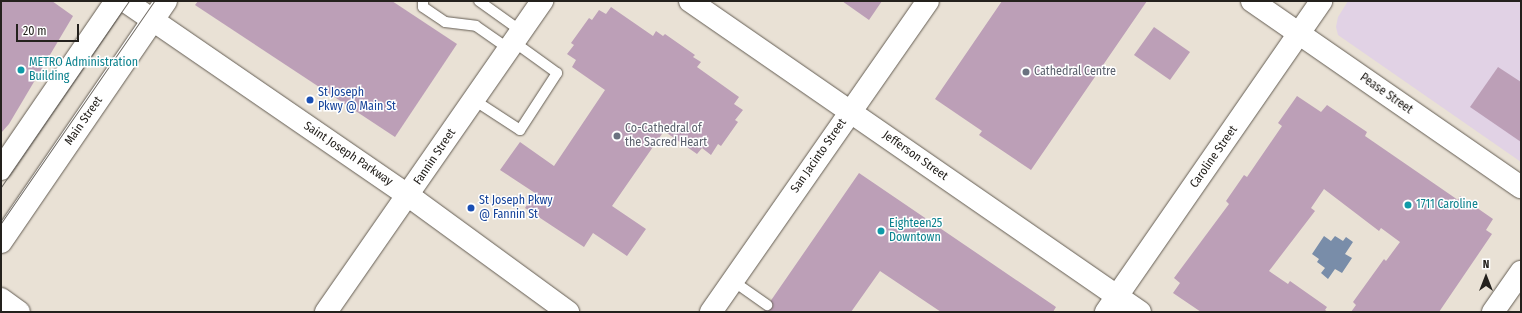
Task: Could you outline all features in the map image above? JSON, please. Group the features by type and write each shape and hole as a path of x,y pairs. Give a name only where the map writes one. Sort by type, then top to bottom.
{"street":[{"path":"1,169 116,1"},
{"name":"Saint Joseph Parkway","path":"125,1 409,196 568,312"},
{"name":"Main Street","path":"1,242 166,1"},
{"name":"Fannin Street","path":"326,312 409,196 542,1"},
{"name":"San Jacinto Street","path":"711,312 928,1"},
{"name":"Pease Street","path":"1252,1 1521,187"},
{"name":"Caroline Street","path":"1112,304 1321,1"},
{"name":"Jefferson Street","path":"700,4 1112,304 1140,312"},
{"path":"1493,312 1521,272"},
{"path":"1,299 19,312"}],"lane":[{"path":"423,1 423,7 445,22 476,26 515,41"},
{"path":"474,100 520,130 557,73 515,41 479,1"},
{"path":"733,281 767,305"}],"shaded area":[{"path":"1348,1 1521,1 1521,162 1338,35 1336,27 1338,17"}],"water":[{"path":"1324,236 1331,241 1335,236 1343,241 1346,237 1353,242 1345,254 1352,258 1342,273 1335,269 1328,279 1321,273 1325,268 1317,262 1319,259 1312,254"}],"building":[{"name":"METRO Administration Building","path":"1,1 52,1 73,16 9,124 1,133"},
{"path":"198,1 392,1 457,44 395,137 195,5"},
{"path":"842,1 882,1 869,20"},
{"name":"Cathedral Centre","path":"1002,1 1147,1 1031,170 979,135 982,131 935,99"},
{"name":"Co-Cathedral of the Sacred Heart","path":"611,7 653,36 656,31 663,36 665,34 695,55 693,57 701,62 697,67 739,97 734,104 743,110 735,120 738,122 721,146 718,144 711,155 702,148 697,154 664,131 612,206 646,229 627,256 593,233 584,247 525,208 535,193 500,170 520,142 554,166 605,90 572,67 576,60 567,54 574,45 571,43 589,18 592,20 599,10 606,14"},
{"path":"1154,27 1190,52 1170,80 1134,55"},
{"path":"1498,67 1521,82 1521,142 1470,107"},
{"name":"1711 Caroline","path":"1297,96 1321,112 1327,105 1367,132 1365,136 1458,200 1460,196 1493,219 1486,230 1492,234 1439,312 1351,312 1356,305 1353,302 1384,259 1386,261 1400,242 1381,228 1379,231 1324,189 1311,208 1315,211 1269,271 1288,284 1290,281 1327,307 1325,310 1328,312 1201,312 1173,293 1180,283 1174,278 1229,204 1226,201 1244,175 1247,177 1282,126 1278,123"},
{"name":"Eighteen25 Downtown","path":"859,173 1056,307 1053,312 941,312 880,271 851,312 763,312"}],"tram line":[{"path":"1,187 129,1"},
{"path":"1,223 154,1"}],"place":[{"name":"METRO Administration Building","path":"21,70"},
{"name":"Cathedral Centre","path":"1026,72"},
{"name":"St Joseph Pkwy @ Main St","path":"310,100"},
{"name":"Co-Cathedral of the Sacred Heart","path":"617,136"},
{"name":"1711 Caroline","path":"1408,205"},
{"name":"St Joseph Pkwy @ Fannin St","path":"471,208"},
{"name":"Eighteen25 Downtown","path":"881,231"}]}
